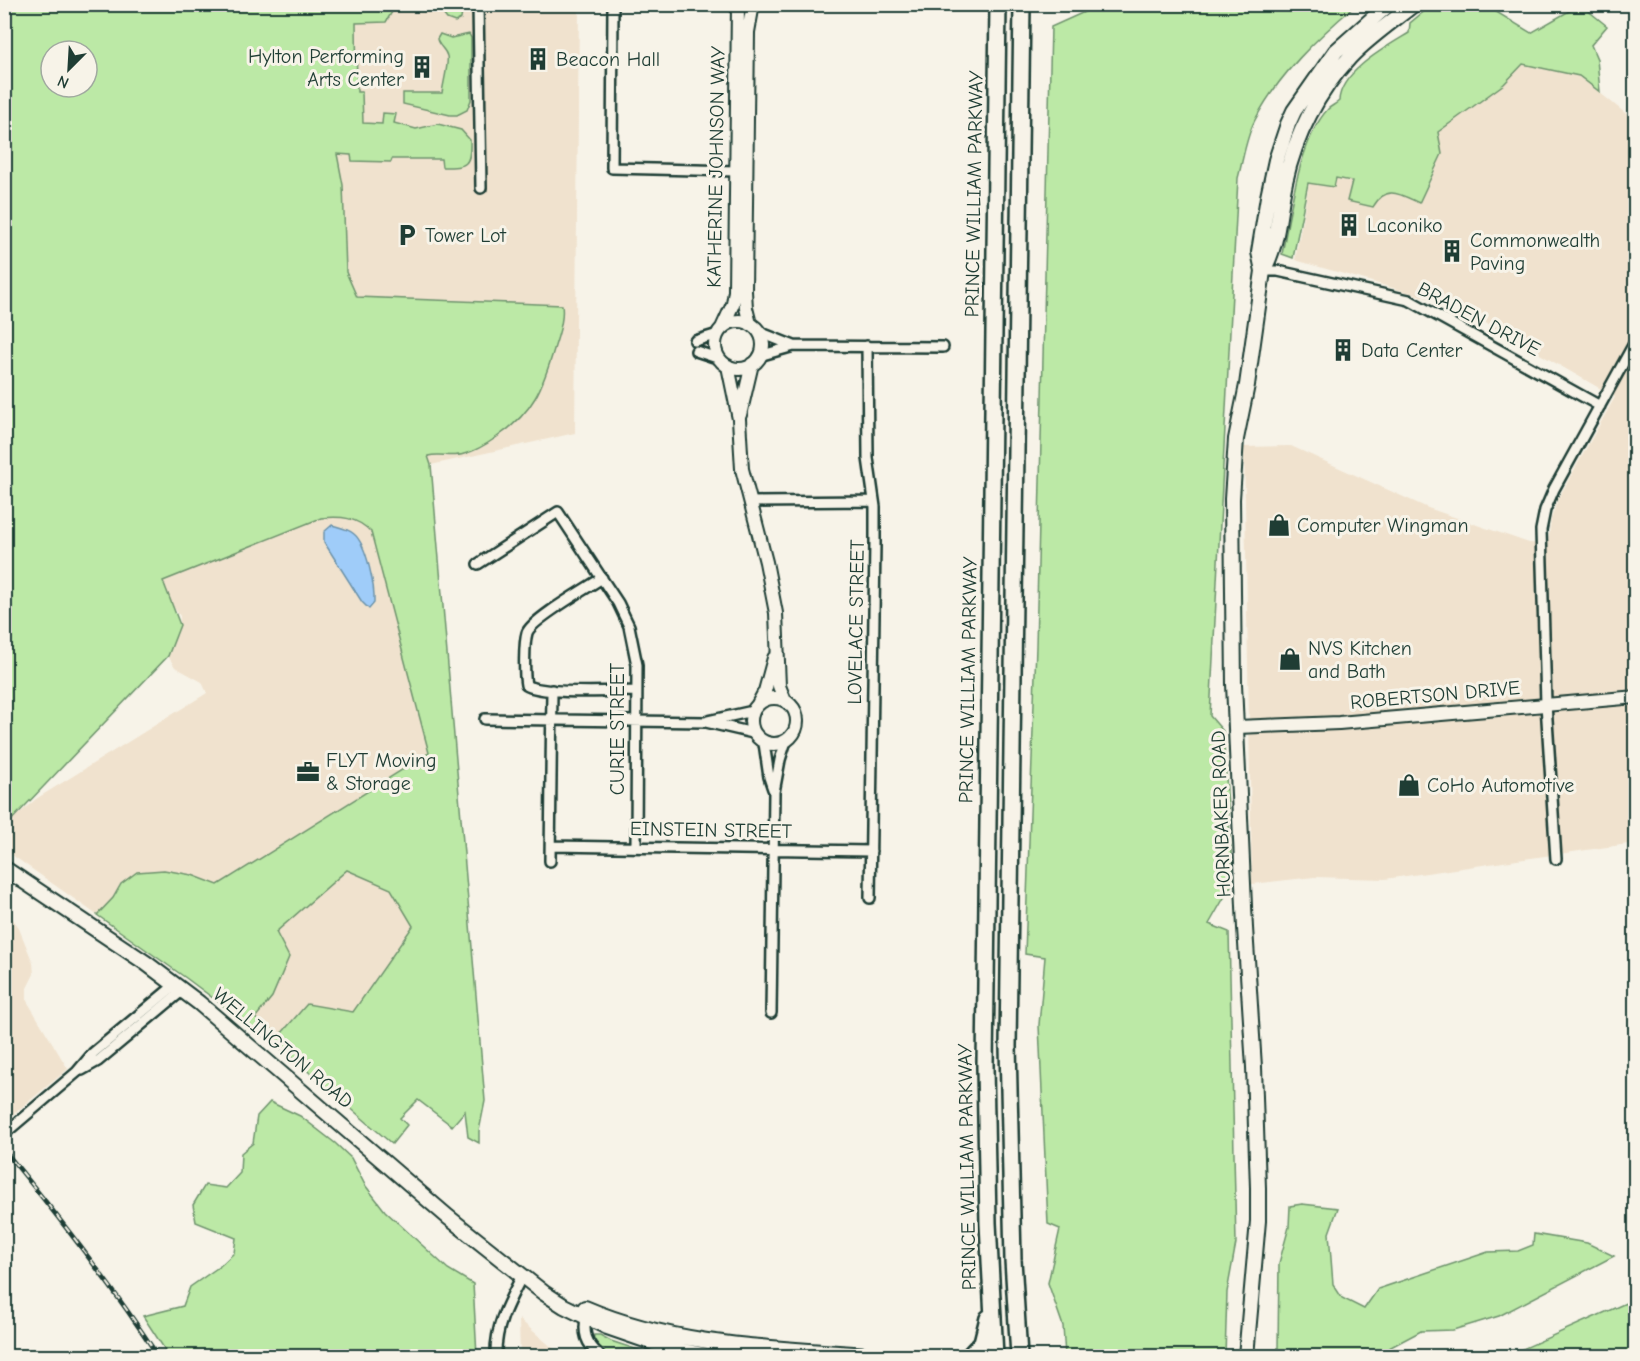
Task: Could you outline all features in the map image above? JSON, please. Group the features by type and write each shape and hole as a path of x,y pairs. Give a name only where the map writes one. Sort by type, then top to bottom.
{"highway":[{"name":"PRINCE WILLIAM PARKWAY","path":"995,1356 991,1303 985,1067 998,4"},
{"path":"1019,1356 1013,1260 1008,1046 1022,4"},
{"path":"969,1356 982,1342 991,1303"}],"main road":[{"name":"HORNBAKER ROAD","path":"1246,1356 1258,1232 1258,1188 1234,684 1233,464 1263,271 1259,252 1276,160 1288,124 1294,111 1336,51 1389,4"},
{"name":"HORNBAKER ROAD","path":"1263,271 1273,254 1290,163 1312,110 1327,86 1351,57 1370,38 1414,4"},
{"name":"WELLINGTON ROAD","path":"4,868 179,987 464,1230 522,1276 587,1314 640,1339 708,1356"},
{"name":"WELLINGTON ROAD","path":"587,1314 690,1339 848,1355 881,1356"}],"street":[{"path":"478,4 481,188"},
{"path":"613,4 612,168 736,171"},
{"name":"KATHERINE JOHNSON WAY","path":"720,331 733,303 735,291 738,4"},
{"name":"KATHERINE JOHNSON WAY","path":"753,4 748,32 745,291 746,308 754,328"},
{"name":"BRADEN DRIVE","path":"1263,271 1278,271 1409,300 1600,406"},
{"path":"794,346 735,321 696,346 724,363 740,369 755,360 794,346 943,347"},
{"path":"739,419 762,342 754,328"},
{"path":"720,331 715,342 716,350 724,363 739,419 742,469 766,562 776,613 779,686 785,701 792,707 798,721 796,729 786,741 774,792 771,1013"},
{"path":"1556,859 1546,704 1541,530 1545,510 1554,489 1635,340"},
{"name":"LOVELACE STREET","path":"867,346 868,458 874,501 875,547 870,898"},
{"path":"751,502 874,501"},
{"name":"CURIE STREET","path":"478,564 558,512 602,578 630,626 637,664 636,847"},
{"path":"602,578 544,616 527,633 524,676 526,684 531,688 552,690 636,691"},
{"path":"753,732 751,725 755,708 765,691 777,645"},
{"path":"550,861 552,690"},
{"name":"ROBERTSON DRIVE","path":"1237,728 1339,723 1635,697"},
{"path":"705,722 755,708 771,698 785,701"},
{"path":"485,719 705,722 753,732 765,743 772,745 786,741"},
{"path":"765,743 769,777 774,792"},
{"name":"EINSTEIN STREET","path":"551,846 870,851"},
{"path":"4,1134 77,1072 98,1061 179,987"},
{"path":"496,1356 497,1334 502,1313 522,1276"},
{"path":"587,1314 584,1325 586,1340 600,1356"}],"shaded area":[{"path":"328,5 579,5 575,433 431,465 413,418 346,272 343,185 331,127"},
{"path":"1523,64 1579,76 1635,121 1635,843 1385,879 1314,877 1252,884 1244,447 1291,446 1428,508 1529,543 1548,544 1551,519 1558,499 1615,397 1456,306 1295,260 1313,161 1427,188 1442,154 1438,132 1504,84"},
{"path":"343,517 362,523 371,532 430,753 218,885 192,875 121,884 113,898 97,915 5,850 5,826 36,799 207,693 202,682 175,667 168,656 170,643 177,635 180,625 180,616 167,598 162,581 321,518"},
{"path":"347,869 391,889 413,925 353,1012 307,1004 281,1036 254,1018 272,997 276,932"},
{"path":"5,909 18,926 33,963 34,974 27,988 27,1001 68,1069 5,1121"},
{"path":"519,1319 562,1356 520,1356"}],"green space":[{"path":"5,4 396,5 386,22 356,23 357,92 362,92 363,123 382,124 383,113 396,114 394,123 416,129 438,124 461,130 470,140 470,155 466,163 462,165 442,167 441,159 392,159 391,162 352,161 351,155 337,154 343,185 346,272 357,297 562,305 560,331 546,374 535,398 520,418 510,428 473,451 460,455 428,456 431,465 485,1101 479,1143 468,1137 465,1111 452,1126 418,1100 400,1118 407,1125 392,1144 288,1054 97,915 113,898 121,884 137,872 164,870 192,875 218,885 429,753 371,532 354,520 335,517 321,518 163,581 180,625 168,656 5,827","holes":["347,870 391,889 413,926 353,1012 307,1004 280,1035 255,1018 272,997 289,957 276,932"]},
{"path":"1102,4 1356,5 1313,44 1287,72 1264,103 1247,141 1238,178 1210,716 1223,731 1233,882 1209,924 1229,932 1236,1243 1227,1292 1225,1356 1065,1356 1063,1326 1048,1283 1060,1229 1048,1224 1039,1025 1045,957 1025,954 1036,647 1051,27"},
{"path":"1433,4 1485,5 1531,33 1577,5 1581,5 1607,26 1591,45 1597,59 1600,92 1579,76 1523,64 1504,84 1438,132 1442,154 1419,203 1400,194 1388,193 1383,195 1373,207 1347,201 1352,181 1336,178 1334,187 1308,183 1293,258 1282,254 1297,178 1318,122 1328,109 1339,101 1341,90 1356,70 1377,53 1409,33 1410,23"},
{"path":"436,5 463,5 461,19 455,22 447,19"},
{"path":"440,34 451,38 469,34 471,38 471,100 467,110 457,115 403,104 403,93 442,93 447,59 437,39"},
{"path":"270,1102 300,1116 335,1143 351,1158 365,1185 385,1211 448,1269 473,1284 477,1356 169,1356 143,1316 183,1306 190,1287 234,1253 236,1238 196,1222 193,1205 205,1185 226,1188 240,1173 241,1153 253,1143 257,1116"},
{"path":"1302,1204 1338,1208 1329,1233 1333,1284 1342,1298 1364,1309 1378,1289 1488,1252 1518,1251 1533,1245 1534,1234 1587,1243 1614,1256 1499,1316 1453,1330 1421,1331 1374,1356 1281,1356 1278,1349 1279,1263 1289,1227 1290,1206"},
{"path":"1635,1299 1635,1356 1507,1356"},
{"path":"594,1335 600,1335 656,1356 608,1356 593,1340"}],"water":[{"path":"332,525 352,532 363,547 373,587 374,603 369,609 362,602 324,542 324,532"}],"railway":[{"path":"4,1150 84,1251 158,1356"}],"place":[{"name":"Beacon Hall","path":"538,59"},
{"name":"Hylton Performing Arts Center","path":"422,67"},
{"name":"Laconiko","path":"1349,225"},
{"name":"Tower Lot","path":"407,235"},
{"name":"Commonwealth Paving","path":"1452,251"},
{"name":"Data Center","path":"1343,350"},
{"name":"Computer Wingman","path":"1279,525"},
{"name":"NVS Kitchen and Bath","path":"1290,659"},
{"name":"FLYT Moving & Storage","path":"308,772"},
{"name":"CoHo Automotive","path":"1409,785"}]}
